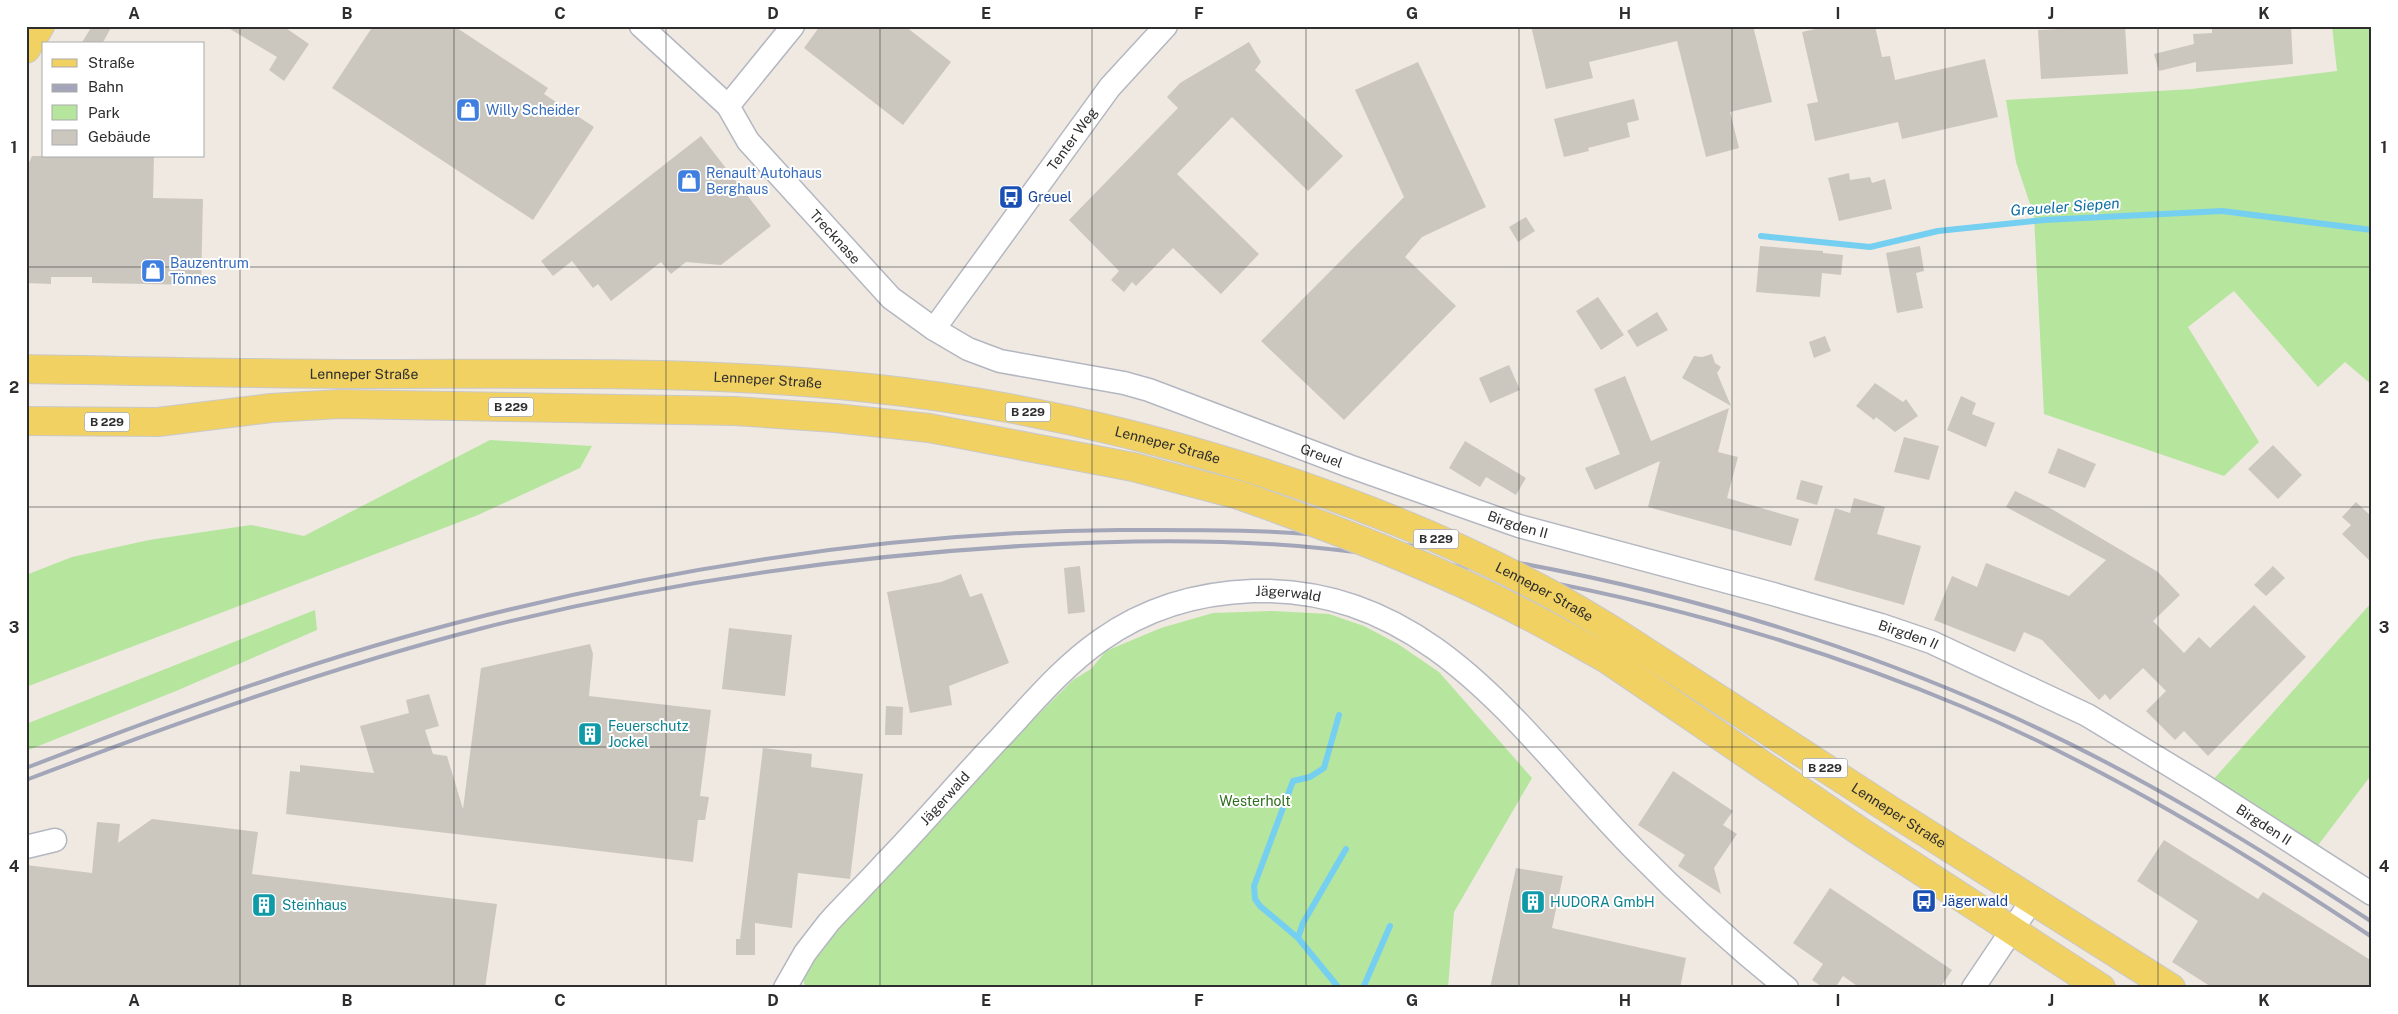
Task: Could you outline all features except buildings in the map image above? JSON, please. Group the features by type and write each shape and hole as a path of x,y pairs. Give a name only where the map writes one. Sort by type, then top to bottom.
{"main road":[{"path":"26,49 40,26"},
{"path":"26,354 76,353 106,370"},
{"name":"Lenneper Straße","path":"26,369 367,374 632,374 778,381 870,388 1005,407 1132,434 1242,466 1345,502 1453,547 1540,589 1620,634 1738,709 1890,810 2033,898 2171,988"},
{"name":"Lenneper Straße","path":"26,420 158,422 271,408 340,404 735,411 835,418 929,428 1133,467 1239,495 1332,528 1433,570 1527,615 1607,659 1861,832 2101,988"}],"street":[{"name":"Trecknase","path":"641,26 728,106 748,141 844,249 891,298 934,329"},
{"path":"728,106 793,26"},
{"name":"Tenter Weg","path":"934,329 1110,87 1166,26"},
{"name":"Greuel","path":"934,329 974,352 1000,361 1124,382 1149,390 1397,484"},
{"name":"Birgden II","path":"1397,484 1528,528 1772,594 1881,625 1931,642 2087,715 2197,782 2372,894"},
{"name":"Jägerwald","path":"790,980 809,947 829,922 1074,660 1116,630 1156,609 1230,592 1276,590 1319,596 1359,607 1398,624 1437,649 1473,678 1670,885 1788,988"},
{"path":"26,847 55,840"},
{"path":"1973,988 2033,898"}],"green space":[{"path":"2332,26 2372,26 2372,385 2345,362 2318,387 2234,291 2188,327 2259,442 2224,476 2044,414 2034,216 2016,162 2006,100 2192,89 2337,71"},
{"path":"490,440 592,446 580,468 478,515 26,687 26,575 72,557 149,540 251,525 304,536"},
{"path":"2372,602 2372,774 2316,848 2212,781"},
{"path":"315,610 317,630 176,691 26,751 26,724"},
{"name":"Westerholt","path":"1272,611 1329,614 1364,626 1398,644 1439,672 1532,778 1454,912 1448,988 810,988 804,984 804,963 981,772 1073,680 1091,669 1106,651 1161,628 1213,613"}],"waterway":[{"name":"Greueler Siepen","path":"1761,236 1870,247 1938,231 2044,220 2222,211 2372,230"},
{"path":"1339,715 1324,768 1310,777 1293,781 1254,886 1255,899 1260,906 1298,938 1339,988"},
{"path":"1298,938 1303,923 1346,849"},
{"path":"1363,988 1390,926"}],"railway":[{"path":"26,768 252,685 425,631 561,597 719,566 879,544 1039,532 1230,530 1286,533 1341,537 1427,548 1513,562 1598,579 1682,599 1846,650 1927,680 2007,714 2102,760 2194,811 2284,865 2372,922"},
{"path":"26,780 196,717 367,661 483,628 549,612 683,585 750,574 885,557 1020,546 1097,542 1175,541 1291,545 1411,559 1492,571 1572,587 1652,605 1731,626 1887,677 1963,707 2069,756 2223,842 2372,937"}],"place":[{"name":"Willy Scheider","path":"468,110"},
{"name":"Renault Autohaus Berghaus","path":"689,181"},
{"name":"Greuel","path":"1011,197"},
{"name":"Bauzentrum Tönnes","path":"153,271"},
{"name":"Feuerschutz Jockel","path":"590,734"},
{"name":"Jägerwald","path":"1924,901"},
{"name":"HUDORA GmbH","path":"1533,902"},
{"name":"Steinhaus","path":"264,905"}]}
